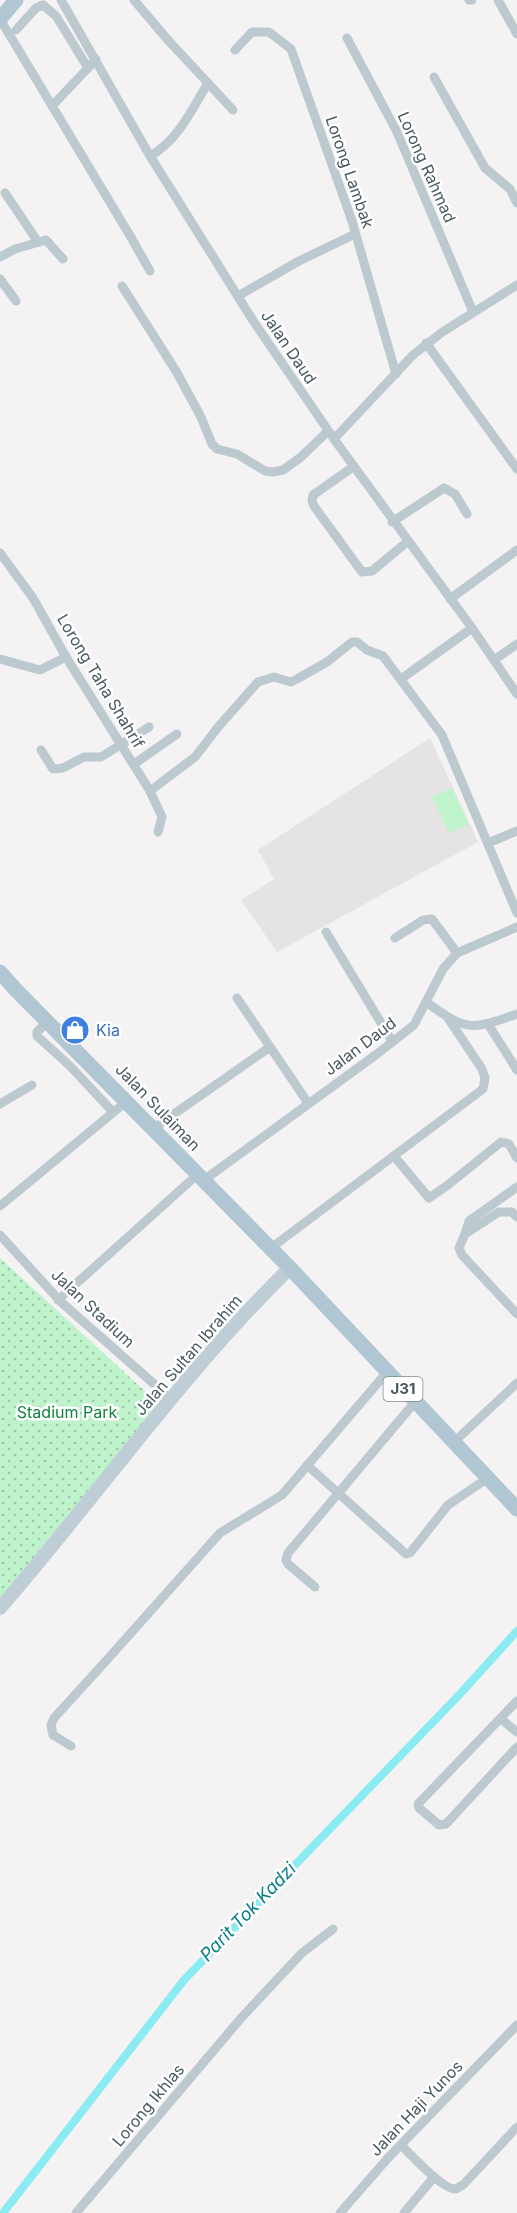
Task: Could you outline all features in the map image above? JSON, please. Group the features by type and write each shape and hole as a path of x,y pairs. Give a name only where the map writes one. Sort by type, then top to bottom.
{"main road":[{"path":"0,19 16,0"},
{"name":"Jalan Sulaiman","path":"0,972 291,1268"},
{"name":"J31","path":"291,1268 517,1509"}],"street":[{"path":"134,0 233,110"},
{"path":"498,0 517,34"},
{"name":"Jalan Daud","path":"64,1 150,156 238,296 334,440 472,628 517,694"},
{"path":"16,30 36,8 43,5 56,16 88,68"},
{"path":"0,19 150,271"},
{"name":"Lorong Lambak","path":"235,50 252,32 269,32 291,49 356,234 396,374"},
{"name":"Lorong Rahmad","path":"347,38 397,132 473,312"},
{"path":"52,105 96,59"},
{"path":"434,77 485,168 510,189 517,203"},
{"path":"150,156 159,152 173,139 208,84"},
{"path":"5,193 38,242"},
{"path":"238,296 299,261 356,234"},
{"path":"0,257 15,249 46,240 63,258"},
{"path":"0,279 16,301"},
{"path":"334,440 426,344 517,285"},
{"path":"122,286 176,371 201,417 212,444 217,449 237,454 265,471 273,472 282,470 301,457 328,431"},
{"path":"426,344 517,469"},
{"path":"353,467 313,495 312,501 341,544 362,572 368,573 407,542"},
{"path":"392,522 444,488 455,494 467,514"},
{"path":"450,599 517,550"},
{"name":"Lorong Taha Shahrif","path":"0,553 33,598 66,657 150,791 162,817 158,832"},
{"path":"400,679 472,628"},
{"path":"150,791 195,757 251,689 265,678 274,677 291,682 297,680 327,662 352,642 357,642 367,650 383,656 442,735 517,913"},
{"path":"494,660 517,644"},
{"path":"0,659 40,670 66,657"},
{"path":"41,750 53,769 63,768 84,757 101,757 148,727"},
{"path":"134,764 177,734"},
{"path":"488,843 517,831"},
{"path":"395,938 423,920 432,919 457,953"},
{"name":"Jalan Daud","path":"58,1299 201,1177 308,1103 414,1024 443,969 457,953 517,927"},
{"path":"326,932 392,1041"},
{"path":"237,998 308,1103"},
{"path":"426,1002 448,1018 471,1027 517,1014"},
{"path":"271,1248 483,1089 485,1078 482,1069 448,1018"},
{"path":"48,1021 36,1034 113,1112"},
{"path":"488,1024 517,1070"},
{"path":"154,1128 270,1047"},
{"path":"70,1066 83,1056"},
{"path":"0,1104 32,1085"},
{"path":"0,1206 127,1101"},
{"path":"394,1156 429,1197 448,1185 501,1142 509,1144 517,1158"},
{"path":"517,1187 469,1221 459,1248 462,1256 517,1314"},
{"path":"465,1234 499,1212 512,1212 517,1217"},
{"name":"Jalan Stadium","path":"0,1235 58,1299 170,1398"},
{"name":"Jalan Sultan Ibrahim","path":"0,1608 170,1398 269,1288 291,1268"},
{"path":"71,1746 53,1735 51,1725 54,1718 220,1533 278,1499 388,1371"},
{"path":"454,1442 515,1388"},
{"path":"315,1587 288,1564 286,1560 288,1553 415,1402"},
{"path":"307,1465 406,1554 410,1553 448,1505 488,1478"},
{"path":"517,1701 418,1803 419,1809 439,1825 446,1824 517,1747"},
{"path":"501,1719 517,1732"},
{"name":"Lorong Ikhlas","path":"76,2213 242,2017 302,1953 333,1929"},
{"name":"Jalan Haji Yunos","path":"340,2213 400,2145 517,2025"},
{"path":"400,2145 434,2177 449,2188 456,2189 464,2184 517,2127"},
{"path":"404,2213 434,2177"}],"shaded area":[{"path":"430,738 478,842 277,952 241,900 274,879 258,850"}],"green space":[{"path":"452,788 469,824 449,833 432,797"},
{"name":"Stadium Park","path":"0,1258 160,1405 0,1598"}],"waterway":[{"name":"Parit Tok Kadzi","path":"3,2213 184,1980 460,1694 517,1631"}],"place":[{"name":"Kia","path":"75,1030"}]}
